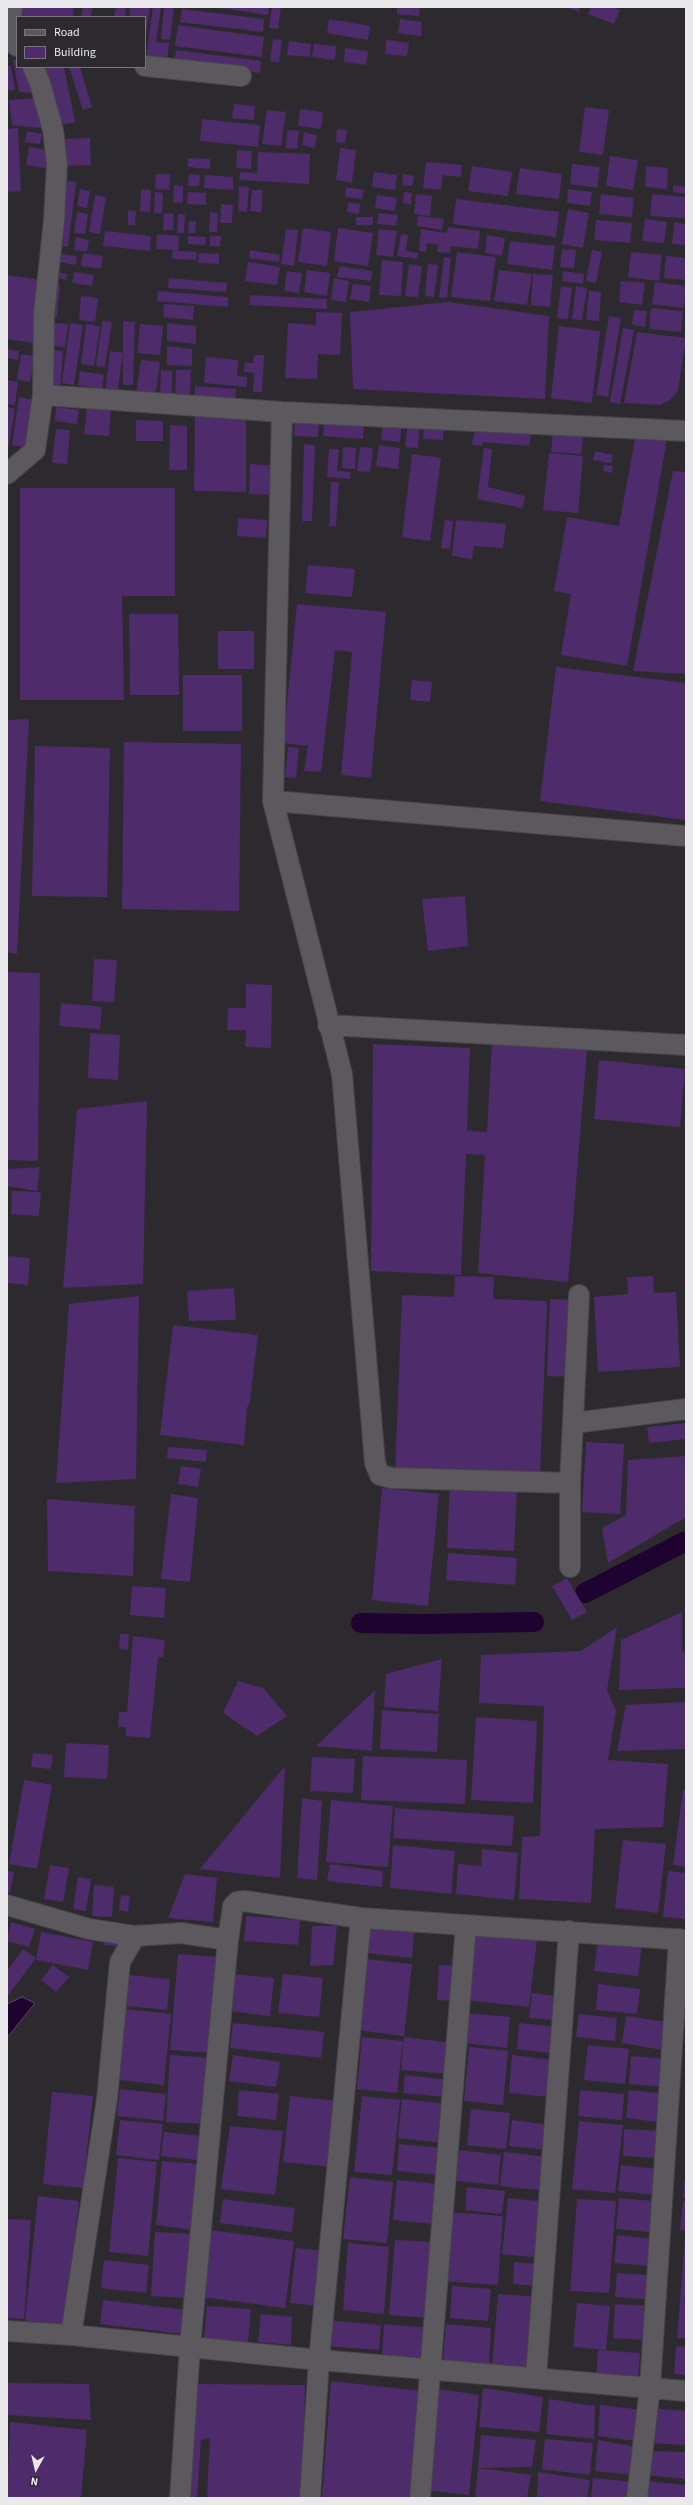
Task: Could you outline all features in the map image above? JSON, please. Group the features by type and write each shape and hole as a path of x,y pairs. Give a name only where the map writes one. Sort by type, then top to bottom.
{"street":[{"path":"12,7 8,39 16,45"},
{"path":"146,66 241,76"},
{"path":"7,474 35,450 43,395 44,314 54,220 57,164 52,130 40,83 33,68"},
{"path":"43,395 282,412 686,431"},
{"path":"282,412 273,801 328,1025 342,1074 375,1463 380,1475 392,1478 570,1484"},
{"path":"273,801 686,836"},
{"path":"328,1025 686,1044"},
{"path":"570,1567 570,1484 579,1295"},
{"path":"573,1423 686,1409"},
{"path":"180,2498 190,2346 228,1940 233,1906 237,1902 244,1901 361,1918 569,1931 683,1940 650,2387 637,2498"},
{"path":"7,1905 89,1928 130,1935 181,1933 228,1940"},
{"path":"310,2498 319,2360 361,1918"},
{"path":"420,2498 466,1924"},
{"path":"536,2378 569,1931"},
{"path":"71,2335 107,2099 120,1962 130,1935"},
{"path":"7,2331 71,2335 319,2360 430,2368 686,2391"}],"shaded area":[{"path":"22,1997 35,2003 7,2038 7,2004"}],"building":[{"path":"18,7 74,7 73,16 17,16"},
{"path":"83,7 92,7 91,16 81,16"},
{"path":"116,7 126,7 125,16 114,16"},
{"path":"130,7 150,7 146,34 146,16 129,16"},
{"path":"153,7 161,7 156,42 169,43 167,61 146,59"},
{"path":"164,7 174,7 170,40 161,39"},
{"path":"214,7 269,7 268,15"},
{"path":"272,7 281,7 278,29 269,28"},
{"path":"397,7 420,7 419,16 397,14"},
{"path":"565,7 580,7 579,12"},
{"path":"591,7 612,7 620,10 614,24 588,14"},
{"path":"182,9 264,19 263,32 180,22"},
{"path":"329,19 370,26 368,40 327,33"},
{"path":"400,19 422,22 421,36 398,33"},
{"path":"178,25 264,37 262,57 175,46"},
{"path":"273,39 282,40 279,62 270,61"},
{"path":"386,40 409,43 407,56 385,54"},
{"path":"289,41 311,44 310,57 287,55"},
{"path":"314,44 336,46 335,60 312,57"},
{"path":"345,48 368,51 366,65 344,62"},
{"path":"176,50 261,61 260,73 174,61"},
{"path":"16,59 16,68 30,68 35,93 19,92 13,60"},
{"path":"7,66 11,66 15,90 7,90"},
{"path":"43,68 64,68 75,122 55,126"},
{"path":"69,68 80,68 92,107 83,110"},
{"path":"35,98 41,128 12,125 9,100"},
{"path":"234,104 255,106 254,120 232,118"},
{"path":"585,107 609,110 603,155 579,152"},
{"path":"300,109 323,112 321,129 298,126"},
{"path":"267,110 286,112 281,146 262,144"},
{"path":"202,119 260,125 258,147 200,141"},
{"path":"18,128 21,191 7,192 7,129"},
{"path":"337,129 347,130 345,143 336,142"},
{"path":"287,130 299,131 297,149 286,148"},
{"path":"27,131 42,134 40,144 25,142"},
{"path":"304,132 317,135 315,148 302,145"},
{"path":"90,138 91,165 65,166 62,139"},
{"path":"29,147 49,150 47,168 26,165"},
{"path":"340,148 356,150 352,183 336,180"},
{"path":"237,150 252,151 251,169 236,168"},
{"path":"258,152 310,154 309,184 239,180 240,172 257,173"},
{"path":"610,156 638,160 633,190 606,186"},
{"path":"188,158 210,159 210,169 188,167"},
{"path":"426,162 462,165 461,177 443,175 441,190 423,188"},
{"path":"572,164 600,167 597,188 570,184"},
{"path":"472,166 512,172 508,196 468,191"},
{"path":"646,166 668,168 667,189 645,187"},
{"path":"520,168 562,174 559,199 516,194"},
{"path":"374,172 397,175 395,190 372,187"},
{"path":"156,174 170,174 169,190 155,189"},
{"path":"189,174 200,175 199,186 188,186"},
{"path":"403,174 414,176 412,186 402,185"},
{"path":"205,175 233,177 233,190 204,188"},
{"path":"65,180 76,182 68,247 57,246"},
{"path":"174,185 183,186 183,203 173,202"},
{"path":"673,185 686,187 686,194 673,192"},
{"path":"239,186 249,187 247,212 238,211"},
{"path":"346,187 364,190 362,199 345,197"},
{"path":"80,189 90,191 87,208 77,206"},
{"path":"141,189 151,190 150,212 140,211"},
{"path":"568,189 592,192 590,206 567,203"},
{"path":"252,190 263,190 261,212 250,211"},
{"path":"155,192 163,193 162,214 154,213"},
{"path":"188,192 206,193 206,205 187,204"},
{"path":"404,192 412,193 411,204 403,203"},
{"path":"416,194 432,196 430,216 414,214"},
{"path":"601,194 634,198 632,217 599,214"},
{"path":"652,194 686,197 686,218 650,216"},
{"path":"95,195 106,197 100,234 89,232"},
{"path":"377,195 397,198 395,211 375,208"},
{"path":"456,199 559,212 556,237 453,224"},
{"path":"348,203 360,204 359,214 347,212"},
{"path":"221,204 233,205 232,223 220,223"},
{"path":"568,209 589,213 583,248 562,244"},
{"path":"128,210 136,211 135,225 128,225"},
{"path":"77,212 88,214 85,234 74,233"},
{"path":"210,212 218,213 217,232 209,232"},
{"path":"164,213 174,214 173,230 163,230"},
{"path":"379,213 398,215 396,226 377,224"},
{"path":"178,214 185,214 184,233 177,233"},
{"path":"418,216 444,219 442,230 417,226"},
{"path":"356,217 373,217 373,225 356,225"},
{"path":"645,219 667,222 664,243 642,241"},
{"path":"596,220 632,223 630,243 594,240"},
{"path":"189,221 196,221 195,233 188,233"},
{"path":"674,222 686,224 686,245 672,244"},
{"path":"448,227 480,231 478,249 451,246 450,253 437,252 438,245 427,243 426,252 419,251 421,229 447,233"},
{"path":"303,228 331,232 327,266 298,262"},
{"path":"338,228 373,233 368,266 334,261"},
{"path":"286,229 298,230 294,266 281,264"},
{"path":"379,229 397,231 393,257 376,255"},
{"path":"105,231 151,236 150,251 103,246"},
{"path":"157,234 179,236 178,251 197,252 196,260 172,259 173,250 156,249"},
{"path":"401,234 408,235 406,251 418,253 417,259 397,256"},
{"path":"487,235 505,238 502,256 485,253"},
{"path":"188,236 206,237 205,245 188,244"},
{"path":"210,236 221,236 220,246 210,246"},
{"path":"76,237 89,240 87,252 74,250"},
{"path":"510,241 555,246 552,270 507,264"},
{"path":"562,249 576,250 574,268 560,267"},
{"path":"250,250 280,255 279,262 249,258"},
{"path":"592,250 602,252 596,283 586,281"},
{"path":"457,252 496,257 490,301 451,297"},
{"path":"631,252 662,255 659,281 628,277"},
{"path":"83,253 103,256 101,269 81,266"},
{"path":"199,253 219,254 219,264 198,263"},
{"path":"61,254 77,256 76,265 60,262"},
{"path":"666,256 686,258 686,280 664,278"},
{"path":"444,257 451,258 447,298 439,297"},
{"path":"382,260 403,262 401,296 379,295"},
{"path":"248,262 280,267 277,285 245,281"},
{"path":"409,264 422,266 418,297 405,296"},
{"path":"428,264 438,265 434,297 425,296"},
{"path":"339,266 372,271 371,281 337,277"},
{"path":"307,270 330,273 327,296 304,292"},
{"path":"499,270 532,274 527,305 494,301"},
{"path":"287,271 302,273 299,293 284,291"},
{"path":"563,271 584,274 583,284 562,281"},
{"path":"57,272 67,274 66,280 56,278"},
{"path":"74,272 94,275 92,286 72,283"},
{"path":"533,274 553,275 550,307 531,305"},
{"path":"7,275 43,280 33,343 7,339"},
{"path":"169,278 227,283 226,292 168,288"},
{"path":"334,278 349,281 346,302 331,300"},
{"path":"621,281 645,283 642,305 619,302"},
{"path":"655,282 686,286 684,308 652,304"},
{"path":"53,283 60,284 57,318 49,318"},
{"path":"353,284 371,286 369,302 350,299"},
{"path":"561,286 572,288 568,319 557,318"},
{"path":"576,286 587,288 582,320 572,319"},
{"path":"158,291 228,297 228,307 157,301"},
{"path":"589,291 601,292 599,321 586,320"},
{"path":"250,295 327,299 327,309 249,305"},
{"path":"81,296 98,298 95,322 79,320"},
{"path":"449,302 549,316 545,399 353,389 350,312"},
{"path":"164,304 194,306 193,320 163,317"},
{"path":"651,308 683,311 681,332 649,329"},
{"path":"634,310 647,311 645,327 632,325"},
{"path":"316,312 342,313 340,355 318,354 317,379 285,378 288,323 316,325"},
{"path":"609,316 621,318 608,397 596,395"},
{"path":"102,321 112,322 105,367 96,366"},
{"path":"123,321 135,322 133,385 123,385"},
{"path":"49,322 68,324 65,347 46,345"},
{"path":"70,323 83,325 74,385 62,383"},
{"path":"167,323 196,326 196,344 167,341"},
{"path":"86,324 100,326 94,366 81,364"},
{"path":"140,324 163,326 160,355 137,353"},
{"path":"559,326 600,331 592,403 551,398"},
{"path":"623,328 634,330 620,404 610,402"},
{"path":"637,332 686,338 678,390 671,399 660,405 624,403"},
{"path":"167,346 192,349 192,366 167,365"},
{"path":"7,349 19,351 18,360 7,358"},
{"path":"49,349 63,351 60,391 45,390"},
{"path":"110,351 123,353 117,394 105,392"},
{"path":"21,354 35,356 30,382 17,380"},
{"path":"254,355 264,355 262,392 253,392 254,373 244,372 245,363 253,363"},
{"path":"206,357 238,360 237,376 247,377 247,387 204,383"},
{"path":"141,360 160,362 155,398 136,395"},
{"path":"161,370 172,371 172,396 160,396"},
{"path":"176,370 191,370 190,396 175,397"},
{"path":"80,371 104,375 102,389 78,385"},
{"path":"7,380 18,382 15,405 7,404"},
{"path":"195,386 236,389 235,400 195,397"},
{"path":"19,397 34,400 26,447 12,445"},
{"path":"7,407 15,409 9,446 7,446"},
{"path":"56,407 79,410 77,424 55,421"},
{"path":"87,408 111,410 109,436 84,434"},
{"path":"195,415 246,415 246,492 194,491"},
{"path":"324,417 364,421 363,439 323,436"},
{"path":"295,419 319,420 318,437 294,436"},
{"path":"408,419 420,420 418,448 405,447"},
{"path":"136,420 163,421 163,441 136,441"},
{"path":"383,420 402,422 400,442 381,440"},
{"path":"425,420 444,422 443,440 423,439"},
{"path":"170,425 187,426 187,470 169,470"},
{"path":"56,429 70,430 67,464 52,463"},
{"path":"477,431 531,433 529,446 483,442 482,446 472,445 474,433"},
{"path":"553,434 583,437 581,454 551,452"},
{"path":"636,434 667,439 627,666 561,655 571,594 554,591 567,517 619,526"},
{"path":"304,444 315,445 312,521 302,521"},
{"path":"379,445 400,448 398,469 376,466"},
{"path":"343,447 356,448 355,469 342,468"},
{"path":"360,447 373,448 370,472 357,471"},
{"path":"484,448 492,449 488,487 525,496 523,508 477,499"},
{"path":"329,449 339,449 337,471 351,472 350,479 327,477"},
{"path":"595,451 613,455 611,463 593,460"},
{"path":"549,453 583,456 578,513 543,510"},
{"path":"412,454 441,458 430,541 402,537"},
{"path":"250,464 279,466 278,495 249,494"},
{"path":"604,465 613,466 612,473 603,471"},
{"path":"673,471 686,472 686,674 633,671"},
{"path":"331,482 339,482 336,526 329,526"},
{"path":"20,488 175,488 175,596 122,596 124,700 20,700"},
{"path":"238,518 267,520 266,538 237,536"},
{"path":"445,520 453,521 450,549 441,548"},
{"path":"456,520 506,524 503,548 474,546 472,559 452,556"},
{"path":"308,565 355,569 352,597 305,593"},
{"path":"297,604 386,612 371,778 341,775 352,652 335,650 321,772 304,771 308,746 283,743"},
{"path":"129,614 178,614 179,695 130,695"},
{"path":"218,631 254,631 254,669 218,669"},
{"path":"556,667 686,683 686,820 540,801"},
{"path":"183,675 242,675 242,731 183,731"},
{"path":"412,680 432,682 430,702 410,700"},
{"path":"29,719 17,954 7,952 7,720"},
{"path":"124,742 241,744 239,911 122,909"},
{"path":"35,746 110,748 107,897 32,896"},
{"path":"288,747 299,748 296,778 285,777"},
{"path":"465,896 468,946 428,951 422,899"},
{"path":"94,959 117,960 114,1002 92,1001"},
{"path":"7,972 40,973 38,1161 7,1160"},
{"path":"246,984 272,985 271,1048 245,1047 246,1030 227,1030 228,1008 246,1008"},
{"path":"61,1003 102,1007 100,1029 59,1026"},
{"path":"90,1033 120,1035 118,1080 88,1078"},
{"path":"492,1042 587,1050 568,1282 478,1273 485,1155 466,1154 461,1275 371,1271 373,1044 470,1048 467,1131 487,1132"},
{"path":"599,1060 685,1069 680,1127 594,1119"},
{"path":"147,1101 143,1284 63,1288 77,1109"},
{"path":"40,1167 37,1191 7,1186 7,1169"},
{"path":"12,1191 41,1192 39,1216 11,1214"},
{"path":"7,1256 30,1258 28,1285 7,1283"},
{"path":"455,1276 494,1277 493,1299 547,1301 540,1478 395,1473 402,1295 454,1297"},
{"path":"653,1276 654,1293 676,1292 680,1367 598,1372 594,1297 628,1294 627,1277"},
{"path":"234,1288 236,1320 189,1321 187,1291"},
{"path":"139,1296 136,1479 56,1483 69,1304"},
{"path":"550,1299 573,1300 569,1377 547,1376"},
{"path":"173,1325 258,1335 250,1401 247,1408 244,1445 160,1435"},
{"path":"686,1423 686,1439 649,1443 647,1427"},
{"path":"586,1442 624,1444 620,1514 582,1512"},
{"path":"168,1447 207,1450 206,1462 167,1458"},
{"path":"686,1456 686,1517 608,1563 602,1528 626,1515 628,1460"},
{"path":"181,1466 201,1469 198,1487 178,1484"},
{"path":"450,1483 517,1487 514,1551 447,1548"},
{"path":"382,1488 439,1494 428,1606 372,1600"},
{"path":"171,1494 198,1498 190,1582 161,1579"},
{"path":"47,1499 135,1506 133,1576 48,1571"},
{"path":"448,1553 517,1558 515,1585 446,1580"},
{"path":"567,1578 587,1612 572,1620 552,1586"},
{"path":"132,1586 166,1588 164,1618 130,1615"},
{"path":"682,1612 682,1651 686,1653 686,1688 619,1690 621,1640"},
{"path":"617,1627 607,1690 616,1711 608,1760 668,1764 663,1827 595,1829 591,1903 519,1899 522,1837 540,1836 544,1706 479,1703 481,1655 581,1651"},
{"path":"120,1634 129,1634 128,1650 119,1649"},
{"path":"133,1636 165,1640 163,1658 158,1657 150,1738 126,1736 126,1727 118,1727 119,1712 127,1712"},
{"path":"442,1659 438,1711 384,1707 386,1674"},
{"path":"238,1681 263,1688 287,1716 257,1736 223,1713"},
{"path":"375,1690 372,1751 316,1746"},
{"path":"686,1702 686,1749 617,1751 626,1705"},
{"path":"382,1710 439,1714 437,1752 380,1749"},
{"path":"476,1717 537,1721 533,1803 471,1800"},
{"path":"66,1743 109,1745 107,1779 64,1777"},
{"path":"33,1753 53,1755 51,1769 31,1767"},
{"path":"363,1756 467,1760 465,1804 361,1800"},
{"path":"312,1757 355,1759 353,1793 310,1791"},
{"path":"285,1766 280,1878 200,1869"},
{"path":"24,1780 52,1785 37,1869 9,1864"},
{"path":"683,1790 686,1791 686,1867 673,1865"},
{"path":"302,1798 322,1801 317,1880 297,1878"},
{"path":"331,1800 393,1806 388,1867 326,1862"},
{"path":"395,1808 514,1816 512,1846 393,1838"},
{"path":"623,1840 666,1844 658,1913 615,1908"},
{"path":"393,1845 455,1851 451,1894 390,1888"},
{"path":"482,1849 518,1853 514,1900 456,1894 458,1864 481,1866"},
{"path":"330,1864 383,1871 382,1887 327,1881"},
{"path":"50,1865 69,1868 63,1902 44,1899"},
{"path":"7,1871 14,1872 10,1893 7,1892"},
{"path":"668,1871 686,1873 686,1919 663,1917"},
{"path":"185,1874 217,1878 213,1922 168,1918"},
{"path":"78,1877 91,1879 86,1911 73,1909"},
{"path":"94,1885 114,1887 112,1917 92,1916"},
{"path":"121,1895 130,1896 128,1912 119,1910"},
{"path":"246,1916 300,1920 298,1945 244,1941"},
{"path":"369,1921 415,1926 412,1958 366,1953"},
{"path":"11,1922 35,1929 29,1947 7,1941"},
{"path":"312,1926 337,1926 333,1965 310,1966"},
{"path":"471,1931 537,1939 529,2007 464,2000"},
{"path":"41,1932 93,1942 88,1970 36,1960"},
{"path":"104,1937 117,1939 117,1946 103,1945"},
{"path":"598,1940 642,1944 638,1976 594,1971"},
{"path":"23,1949 36,1958 7,1997 7,1971"},
{"path":"178,1954 218,1957 211,2053 170,2050"},
{"path":"365,1959 412,1964 404,2036 357,2030"},
{"path":"53,1965 69,1977 56,1992 41,1980"},
{"path":"439,1965 458,1966 456,2001 437,2000"},
{"path":"233,1974 274,1978 270,2016 230,2011"},
{"path":"283,1974 323,1978 319,2017 278,2013"},
{"path":"129,1975 170,1979 167,2010 126,2006"},
{"path":"598,1984 640,1989 637,2014 596,2010"},
{"path":"532,1993 556,1996 553,2020 529,2018"},
{"path":"126,2009 171,2014 164,2085 119,2080"},
{"path":"467,2013 510,2017 507,2048 464,2043"},
{"path":"579,2014 617,2018 615,2041 576,2037"},
{"path":"626,2016 668,2022 663,2050 622,2043"},
{"path":"233,2023 324,2032 321,2058 230,2048"},
{"path":"519,2023 560,2027 557,2054 517,2049"},
{"path":"362,2037 403,2041 397,2093 357,2089"},
{"path":"404,2037 453,2043 450,2074 401,2070"},
{"path":"588,2045 629,2049 625,2084 584,2080"},
{"path":"469,2047 508,2051 503,2105 464,2101"},
{"path":"170,2055 212,2058 207,2124 166,2122"},
{"path":"233,2055 280,2062 276,2087 229,2081"},
{"path":"512,2055 553,2060 550,2097 509,2093"},
{"path":"631,2056 669,2059 667,2087 629,2084"},
{"path":"405,2075 450,2080 448,2097 403,2093"},
{"path":"120,2089 166,2094 163,2121 117,2116"},
{"path":"239,2090 279,2094 276,2120 237,2116"},
{"path":"580,2090 624,2094 622,2120 578,2116"},
{"path":"629,2090 667,2094 664,2123 626,2118"},
{"path":"52,2092 93,2096 83,2188 43,2184"},
{"path":"290,2096 339,2101 332,2167 283,2162"},
{"path":"362,2096 400,2100 392,2175 354,2172"},
{"path":"402,2099 448,2104 444,2143 398,2138"},
{"path":"471,2109 510,2113 506,2149 467,2145"},
{"path":"120,2120 163,2124 159,2160 116,2155"},
{"path":"512,2120 551,2125 548,2150 509,2146"},
{"path":"579,2121 623,2125 615,2193 572,2189"},
{"path":"230,2126 283,2131 275,2195 221,2189"},
{"path":"624,2129 662,2131 660,2158 623,2156"},
{"path":"164,2132 201,2136 198,2160 161,2156"},
{"path":"399,2144 440,2148 438,2175 397,2171"},
{"path":"459,2150 501,2155 498,2185 456,2181"},
{"path":"504,2152 549,2157 546,2191 500,2186"},
{"path":"118,2158 157,2162 148,2256 109,2252"},
{"path":"162,2161 200,2164 192,2230 156,2225"},
{"path":"621,2165 659,2169 656,2195 618,2191"},
{"path":"350,2177 393,2182 387,2243 343,2239"},
{"path":"685,2178 686,2197 683,2197"},
{"path":"397,2180 437,2184 433,2224 393,2220"},
{"path":"467,2187 505,2191 502,2214 465,2210"},
{"path":"38,2196 79,2201 66,2325 25,2321"},
{"path":"508,2198 547,2202 541,2258 502,2254"},
{"path":"619,2198 653,2201 649,2232 616,2229"},
{"path":"223,2199 295,2208 292,2232 220,2223"},
{"path":"577,2199 616,2201 609,2293 570,2291"},
{"path":"683,2201 686,2201 686,2231 680,2230"},
{"path":"448,2212 503,2216 498,2285 443,2281"},
{"path":"7,2219 31,2220 24,2319 7,2318"},
{"path":"210,2230 294,2241 285,2308 202,2297"},
{"path":"155,2232 192,2234 188,2298 151,2296"},
{"path":"617,2235 653,2239 650,2266 614,2263"},
{"path":"685,2238 686,2338 677,2338"},
{"path":"395,2240 435,2242 430,2318 389,2315"},
{"path":"348,2243 389,2247 384,2314 343,2310"},
{"path":"296,2248 325,2251 319,2306 290,2303"},
{"path":"104,2260 149,2265 146,2293 101,2288"},
{"path":"514,2262 536,2264 535,2286 513,2284"},
{"path":"617,2273 647,2275 645,2299 615,2297"},
{"path":"452,2286 491,2289 488,2321 450,2318"},
{"path":"498,2294 539,2297 534,2369 492,2366"},
{"path":"103,2300 187,2310 184,2334 100,2324"},
{"path":"577,2303 610,2306 606,2350 573,2347"},
{"path":"615,2304 646,2306 643,2340 613,2338"},
{"path":"207,2306 251,2309 248,2342 204,2338"},
{"path":"261,2314 292,2317 291,2345 258,2342"},
{"path":"327,2320 381,2325 379,2350 325,2346"},
{"path":"384,2324 430,2328 428,2358 382,2355"},
{"path":"446,2324 491,2328 489,2364 443,2361"},
{"path":"676,2346 686,2347 686,2375 674,2374"},
{"path":"598,2350 640,2353 638,2381 596,2378"},
{"path":"331,2381 422,2391 415,2498 322,2498"},
{"path":"7,2383 89,2384 91,2420 7,2415"},
{"path":"195,2384 305,2385 302,2498 207,2498 210,2438 201,2440 197,2498 184,2498"},
{"path":"432,2388 479,2395 469,2495 425,2490"},
{"path":"483,2388 543,2397 539,2432 479,2427"},
{"path":"549,2399 595,2406 594,2439 546,2434"},
{"path":"600,2405 643,2410 636,2441 598,2436"},
{"path":"650,2408 686,2411 686,2445 647,2443"},
{"path":"10,2422 87,2430 81,2498 7,2498"},
{"path":"481,2435 536,2440 532,2467 478,2468"},
{"path":"545,2439 593,2443 590,2475 542,2469"},
{"path":"598,2440 637,2447 634,2475 595,2471"},
{"path":"648,2451 686,2452 686,2479 645,2475"},
{"path":"478,2468 531,2475 527,2498 475,2498"},
{"path":"538,2472 590,2480 587,2498 537,2498"},
{"path":"593,2478 632,2482 629,2498 591,2498"},
{"path":"646,2481 686,2485 686,2498 645,2498"}],"waterway":[{"path":"585,1593 684,1542"},
{"path":"361,1623 423,1624 534,1622"}]}
